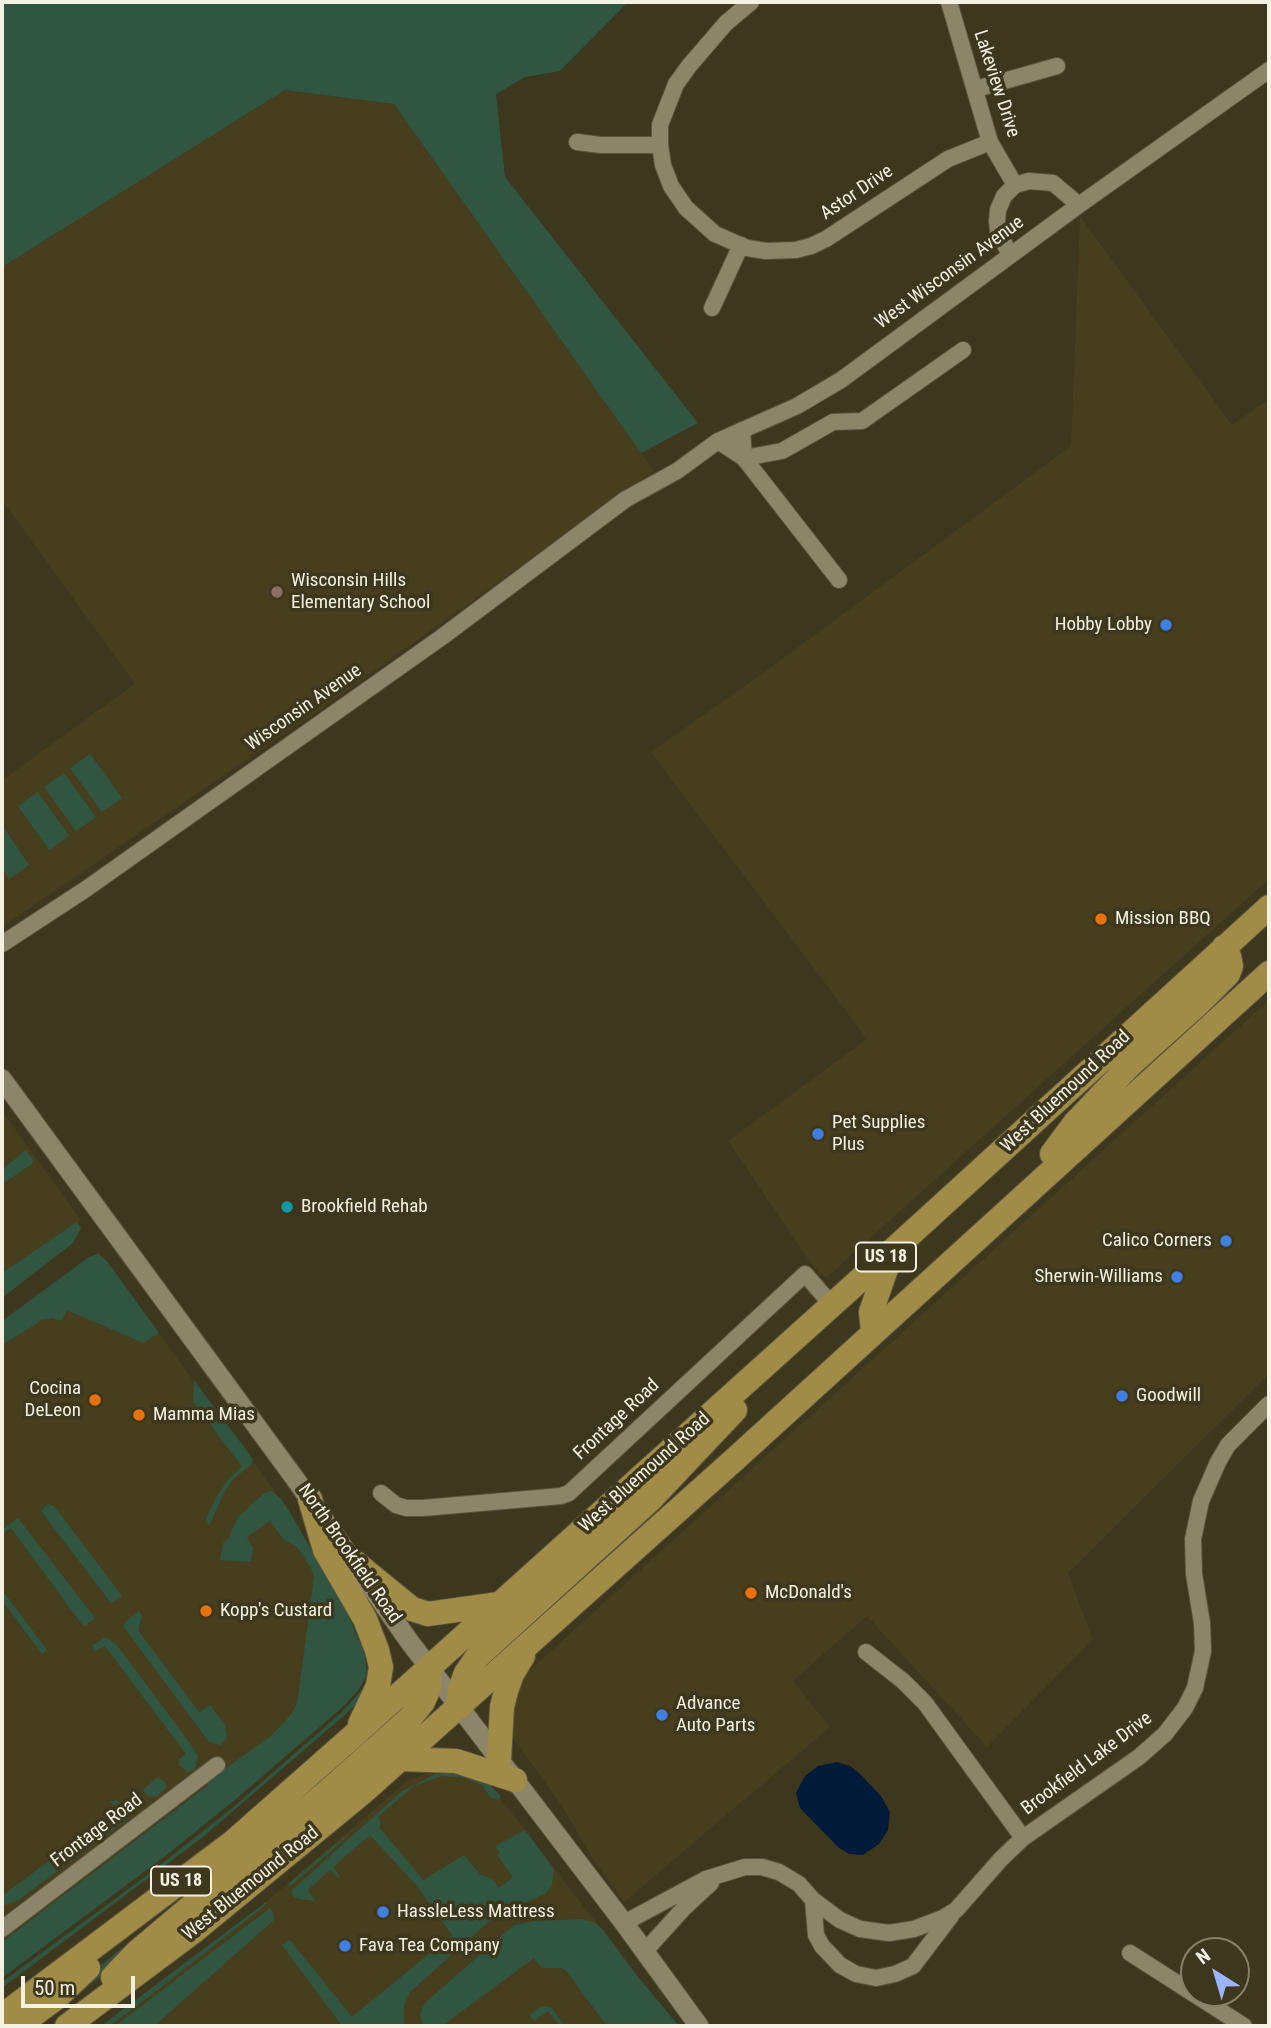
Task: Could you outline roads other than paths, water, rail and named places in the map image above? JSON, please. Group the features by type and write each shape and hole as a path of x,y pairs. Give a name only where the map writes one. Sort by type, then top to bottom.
{"main road":[{"name":"West Bluemound Road","path":"2,2015 233,1842 892,1251 1269,907"},
{"path":"1023,1195 1075,1123 1131,1064 1228,974 1231,966 1224,947"},
{"name":"West Bluemound Road","path":"67,2026 255,1883 400,1759 1269,973"},
{"path":"873,1332 871,1312 892,1251"},
{"path":"459,1707 460,1689 466,1673 477,1657 651,1499 730,1417 783,1349"},
{"path":"310,1499 325,1550 365,1619 381,1667 373,1698 352,1737"},
{"path":"351,1559 412,1609 428,1614 499,1604"},
{"path":"499,1759 502,1707 506,1691 512,1674 534,1640"},
{"path":"67,2026 137,1952 327,1792 410,1718 423,1702 429,1688 429,1667"},
{"path":"400,1759 456,1761 515,1780"},
{"path":"18,2026 77,1979 139,1914"}],"street":[{"path":"577,142 601,145 660,145 660,125 676,84 726,23 751,2"},
{"name":"Lakeview Drive","path":"949,2 990,142 1015,186"},
{"path":"976,89 1057,66"},
{"name":"West Wisconsin Avenue","path":"643,489 677,471 718,441 797,406 841,380 1079,205 1269,70"},
{"name":"Astor Drive","path":"660,145 663,165 671,186 685,208 715,234 747,248 781,252 811,246 826,239 948,159 990,142"},
{"path":"1010,255 998,232 997,221 1004,196 1015,186 1028,181 1053,183 1079,205"},
{"path":"712,308 741,245"},
{"path":"744,458 782,451 833,422 862,421 963,350"},
{"path":"742,429 744,458"},
{"path":"718,441 744,458 839,580"},
{"name":"Wisconsin Avenue","path":"2,944 86,890 442,637 643,489"},
{"name":"North Brookfield Road","path":"2,1079 310,1499 429,1667 699,2026"},
{"name":"Frontage Road","path":"381,1493 396,1505 423,1508 561,1496 569,1493 806,1274 832,1305"},
{"name":"Brookfield Lake Drive","path":"813,1900 816,1935 822,1946 840,1965 856,1974 876,1978 913,1966 956,1910 1023,1838 1139,1756 1165,1734 1185,1708 1195,1688 1203,1651 1202,1623 1194,1574 1193,1539 1201,1501 1228,1445 1269,1404"},
{"path":"866,1653 903,1681 925,1703 1023,1838"},
{"name":"Frontage Road","path":"2,1929 217,1765"},
{"name":"Brookfield Lake Drive","path":"624,1923 706,1879 728,1871 762,1867 779,1872 799,1884 813,1900 840,1920 860,1929 889,1933 929,1925 956,1910"},
{"path":"645,1951 684,1908 728,1871"},
{"path":"1130,1953 1244,2026"}],"water":[{"path":"837,1762 850,1766 859,1773 881,1796 890,1812 888,1830 879,1844 863,1855 849,1854 838,1847 800,1808 796,1793 805,1776 818,1766"}],"place":[{"name":"Wisconsin Hills Elementary School","path":"277,592"},
{"name":"Hobby Lobby","path":"1166,625"},
{"name":"Mission BBQ","path":"1101,919"},
{"name":"Pet Supplies Plus","path":"818,1134"},
{"name":"Brookfield Rehab","path":"287,1207"},
{"name":"Calico Corners","path":"1226,1241"},
{"name":"Sherwin-Williams","path":"1177,1277"},
{"name":"Goodwill","path":"1122,1396"},
{"name":"Cocina DeLeon","path":"95,1400"},
{"name":"Mamma Mias","path":"139,1415"},
{"name":"McDonald's","path":"751,1593"},
{"name":"Kopp's Custard","path":"206,1611"},
{"name":"Advance Auto Parts","path":"662,1715"},
{"name":"HassleLess Mattress","path":"383,1912"},
{"name":"Fava Tea Company","path":"345,1946"}]}
